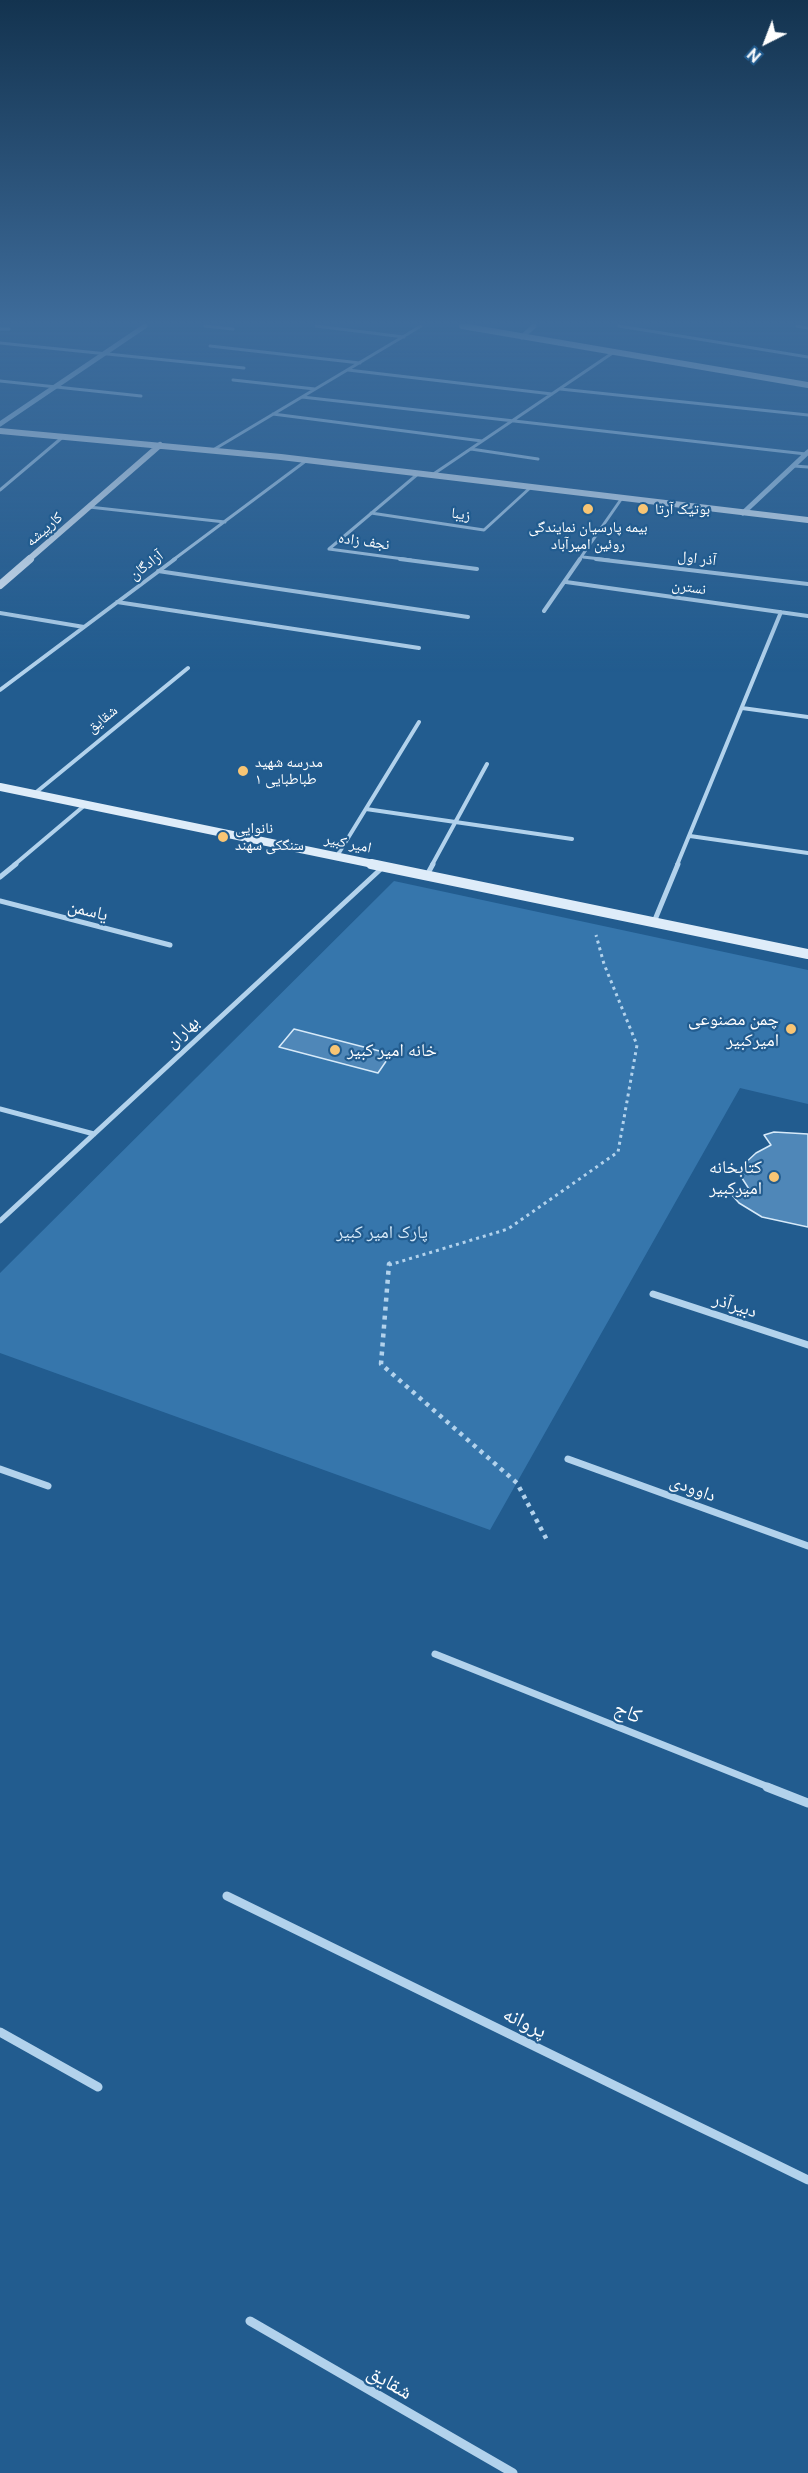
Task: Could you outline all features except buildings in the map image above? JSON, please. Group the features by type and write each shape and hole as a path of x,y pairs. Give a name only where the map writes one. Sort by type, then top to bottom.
{"main road":[{"path":"122,441 307,460 808,520"},
{"name":"کارپیشه","path":"0,585 160,445"},
{"name":"امیر کبیر","path":"0,787 808,954"}],"street":[{"path":"0,490 58,441"},
{"path":"213,450 227,441"},
{"path":"432,475 482,441"},
{"path":"700,441 807,453"},
{"path":"470,449 538,459"},
{"path":"743,513 807,453"},
{"name":"آزادگان","path":"0,690 307,460"},
{"path":"794,466 808,467"},
{"name":"نجف زاده","path":"419,473 329,549 477,569"},
{"name":"زیبا","path":"371,513 484,530 531,487"},
{"path":"544,611 622,498"},
{"path":"89,507 225,522"},
{"name":"آذر اول","path":"583,557 808,584"},
{"path":"158,571 468,617"},
{"name":"نسترن","path":"566,582 808,616"},
{"path":"117,602 419,648"},
{"path":"654,922 781,612"},
{"path":"0,613 84,627"},
{"name":"شقایق","path":"34,794 188,668"},
{"path":"0,683 8,684"},
{"path":"742,708 808,717"},
{"path":"337,856 419,722"},
{"path":"427,874 487,764"},
{"path":"0,877 85,805"},
{"path":"366,809 573,839"},
{"path":"690,836 808,853"},
{"name":"بهاران","path":"0,1221 385,866"},
{"name":"یاسمن","path":"0,901 170,945"},
{"path":"0,1109 94,1134"},
{"name":"دبیرآذر","path":"652,1294 808,1345"},
{"name":"داوودی","path":"568,1459 808,1546"},
{"path":"0,1469 48,1486"},
{"name":"کاج","path":"435,1654 808,1803"},
{"name":"پروانه","path":"227,1896 808,2180"},
{"path":"0,2032 98,2087"},
{"name":"شقایق","path":"250,2321 513,2473"}],"path":[{"path":"548,1542 517,1483 381,1364 388,1264 508,1228 618,1152 638,1045 604,964 588,908"}],"green space":[{"name":"پارک امیر کبیر","path":"394,881 808,970 808,1104 740,1088 490,1530 0,1353 0,1273"}],"place":[{"name":"بیمه پارسیان نمایندگی روئین امیرآباد","path":"588,509"},
{"name":"بوتیک آرتا","path":"643,509"},
{"name":"مدرسه شهید طباطبایی ۱","path":"243,771"},
{"name":"نانوایی سنگکی سهند","path":"223,837"},
{"name":"چمن مصنوعی امیرکبیر","path":"791,1029"},
{"name":"خانه امیر کبیر","path":"335,1050"},
{"name":"کتابخانه امیرکبیر","path":"774,1177"}]}
